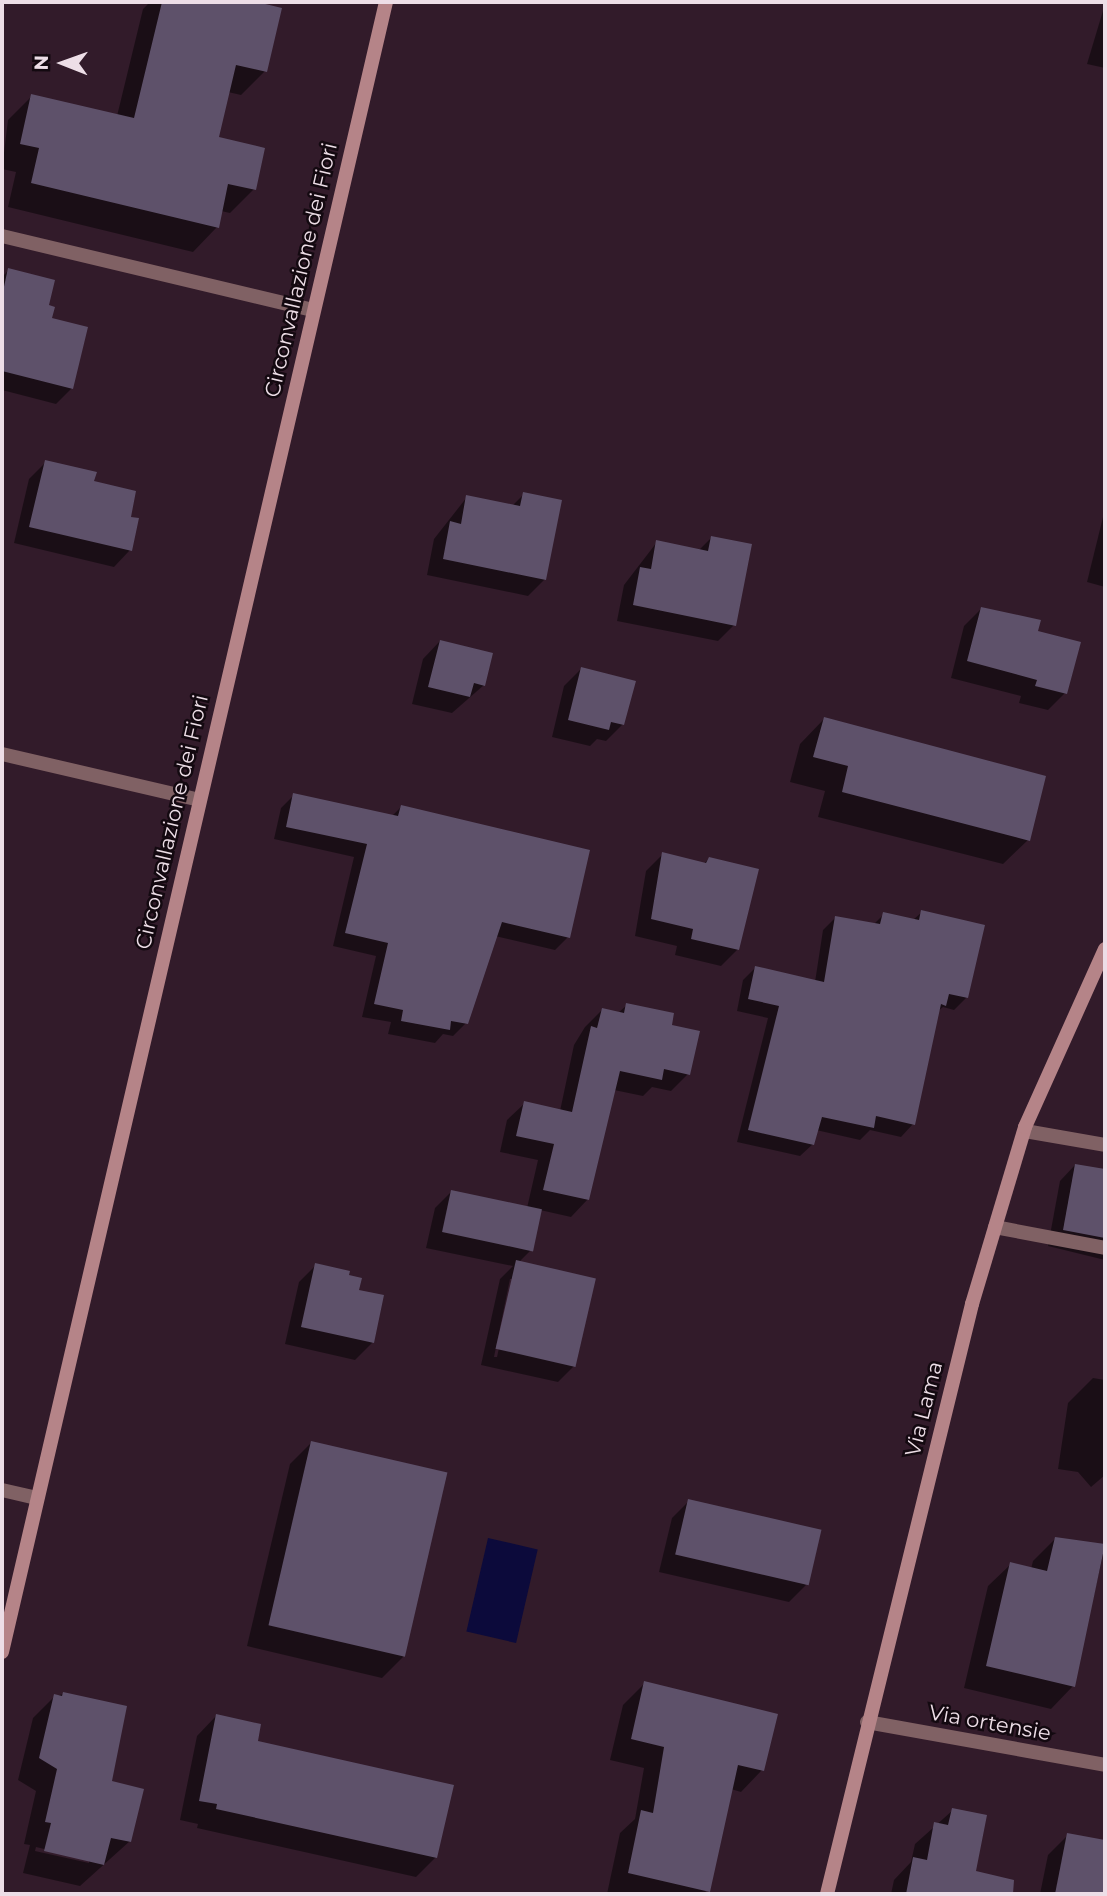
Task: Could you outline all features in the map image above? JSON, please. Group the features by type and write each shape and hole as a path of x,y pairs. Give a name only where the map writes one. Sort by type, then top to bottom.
{"street":[{"name":"Circonvallazione dei Fiori","path":"2,1652 386,2"},
{"path":"2,236 313,310"},
{"path":"2,754 199,800"},
{"name":"Via Lama","path":"827,1894 867,1722 995,1227 1025,1131 1105,949"},
{"path":"1025,1131 1105,1145"},
{"path":"995,1227 1105,1248"},
{"path":"2,1490 36,1498"},
{"name":"Via ortensie","path":"867,1722 1105,1765"}],"shaded area":[{"path":"488,1538 538,1549 516,1643 466,1632"}],"building":[{"path":"162,2 257,2 282,8 267,72 236,65 219,137 265,148 256,190 228,184 219,228 31,183 39,148 20,144 31,94 134,118"},
{"path":"8,268 55,280 49,305 55,307 52,318 88,327 73,389 2,371 2,296"},
{"path":"45,460 97,472 94,481 136,491 131,517 139,518 132,551 29,527"},
{"path":"523,492 562,500 546,580 443,559 450,521 461,524 466,495 520,506"},
{"path":"711,536 752,544 736,626 633,605 640,567 651,569 656,540 708,551"},
{"path":"981,607 1041,620 1038,631 1081,642 1067,694 1035,686 1037,680 967,661"},
{"path":"440,640 493,653 485,686 474,683 470,697 428,687"},
{"path":"581,667 636,681 624,725 611,722 609,730 568,720"},
{"path":"824,717 1046,776 1030,841 842,792 848,766 813,757"},
{"path":"293,793 398,816 401,805 590,850 570,938 502,922 468,1024 451,1021 450,1030 401,1021 403,1010 374,1004 388,943 345,933 367,844 286,827"},
{"path":"662,852 706,863 709,857 759,869 739,950 691,939 693,929 651,919"},
{"path":"921,910 985,925 968,998 949,994 946,1006 941,1004 915,1125 876,1116 874,1128 822,1117 814,1145 748,1130 779,1006 748,999 755,966 824,982 835,916 880,924 883,912 919,920"},
{"path":"626,1003 674,1013 672,1025 700,1031 690,1075 664,1069 662,1080 620,1071 589,1200 543,1190 554,1144 516,1136 524,1101 572,1112 591,1026 597,1028 602,1008 624,1013"},
{"path":"1075,1164 1105,1169 1105,1238 1063,1230"},
{"path":"451,1190 542,1209 533,1251 442,1232"},
{"path":"516,1260 596,1278 575,1367 496,1349"},
{"path":"315,1263 350,1271 349,1275 362,1278 359,1290 384,1295 374,1343 301,1327"},
{"path":"311,1441 447,1472 405,1657 268,1625"},
{"path":"688,1499 821,1530 809,1585 675,1555"},
{"path":"1055,1537 1105,1544 1075,1687 986,1666 1010,1562 1047,1571"},
{"path":"644,1681 778,1714 764,1771 738,1765 710,1892 628,1873 641,1810 653,1813 664,1747 631,1739"},
{"path":"63,1692 127,1706 112,1781 144,1789 131,1842 111,1838 104,1865 44,1851 51,1823 45,1822 57,1769 39,1758 54,1694 62,1696"},
{"path":"216,1714 261,1724 258,1741 454,1785 437,1858 216,1809 217,1804 199,1801"},
{"path":"952,1808 987,1815 976,1871 1014,1880 1013,1894 906,1894 913,1857 927,1860 934,1822 948,1825"},
{"path":"1067,1833 1105,1840 1105,1894 1055,1894"}]}
